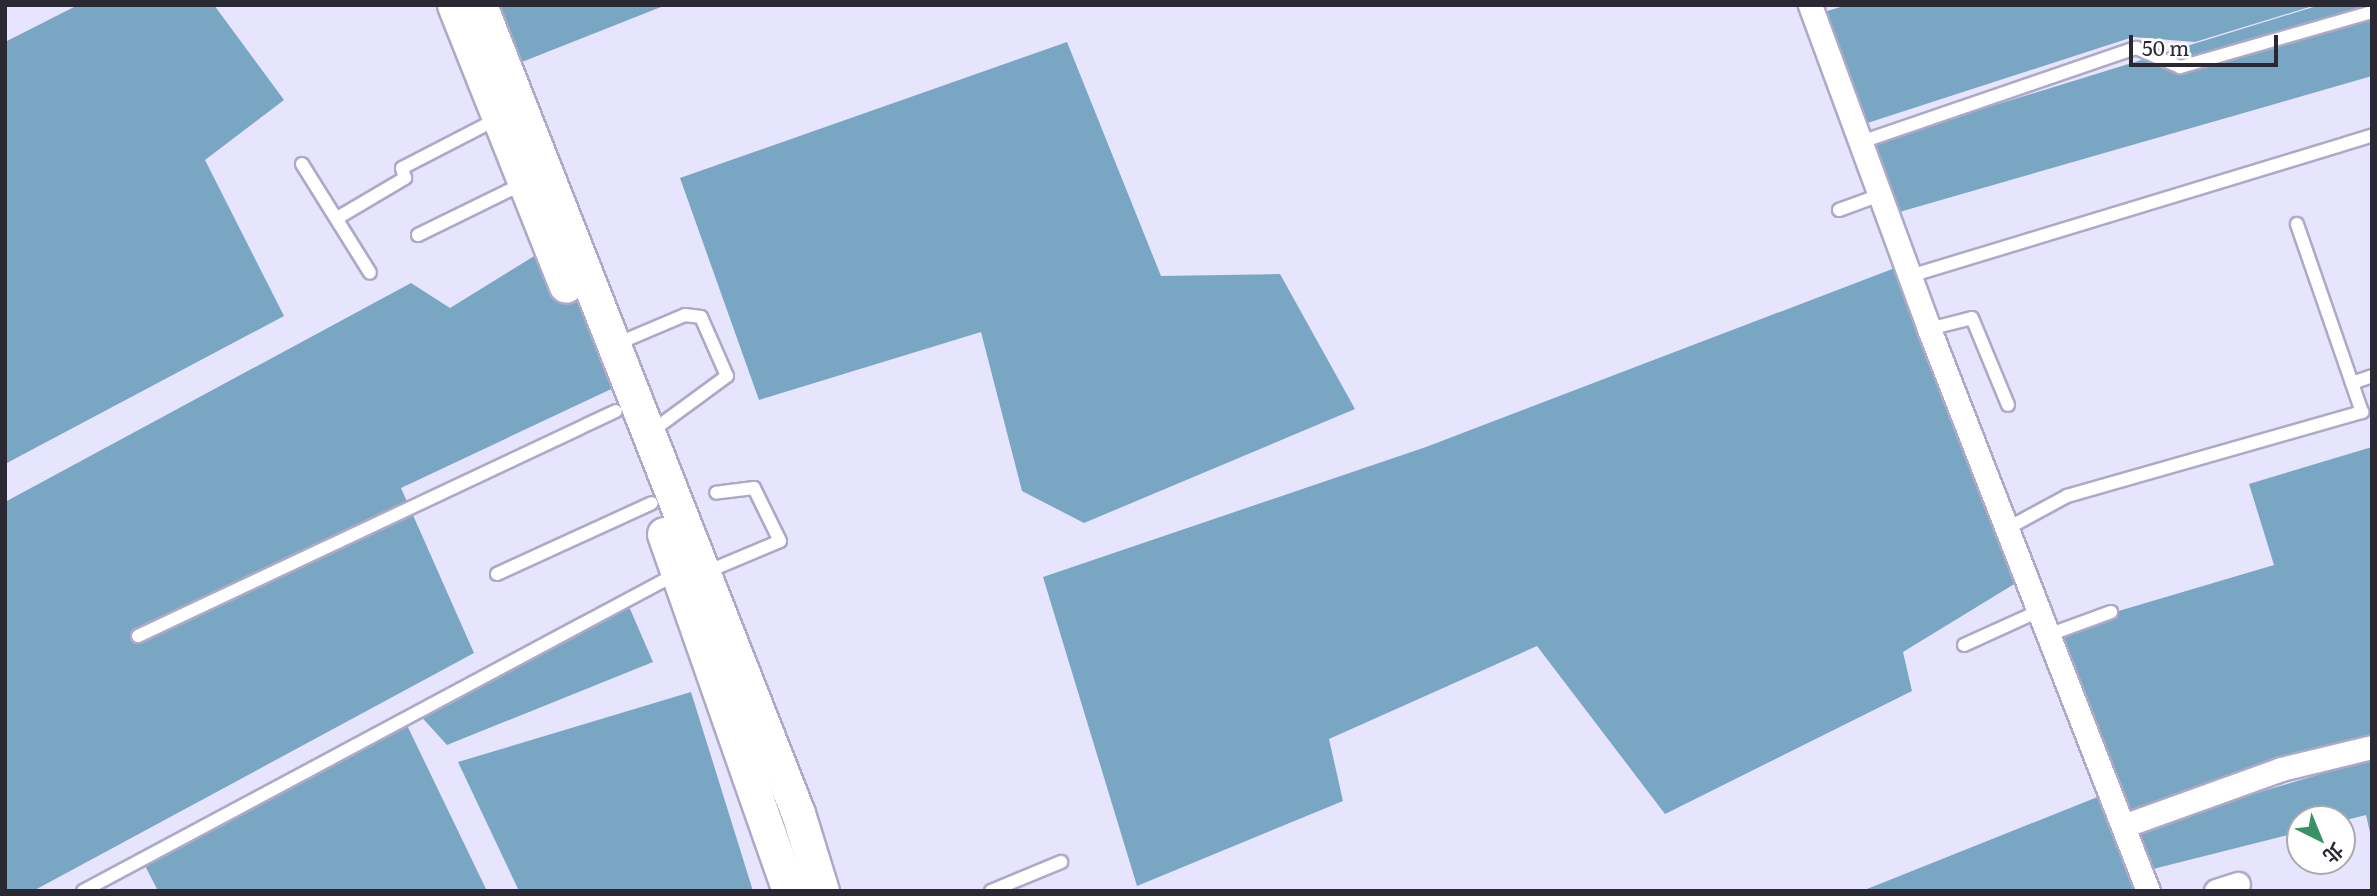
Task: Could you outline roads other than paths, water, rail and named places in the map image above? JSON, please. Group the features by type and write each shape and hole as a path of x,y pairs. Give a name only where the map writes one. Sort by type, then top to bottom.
{"street":[{"path":"454,5 652,503 692,573 798,813 822,891"},
{"path":"480,5 649,433 789,891"},
{"path":"1810,5 1929,329 2051,634 2148,891"},
{"path":"2123,826 2281,769 2372,747"}],"lane":[{"path":"1861,142 2136,48 2180,67 2372,12"},
{"path":"339,217 405,178 402,168 499,118"},
{"path":"1910,276 2372,136"},
{"path":"302,164 339,217 370,273"},
{"path":"418,236 525,183"},
{"path":"1839,209 1880,195"},
{"path":"2008,528 2067,496 2362,412 2297,224"},
{"path":"614,345 685,315 701,317 727,376 649,433"},
{"path":"1929,329 1972,318 2008,405"},
{"path":"2352,383 2372,376"},
{"path":"138,636 617,411"},
{"path":"83,891 692,573 780,541 754,488 716,493"},
{"path":"497,575 652,503"},
{"path":"1964,645 2041,610"},
{"path":"2051,634 2110,612"},
{"path":"991,891 1061,862"}],"water":[{"path":"78,5 214,5 284,100 205,160 284,316 5,464 5,42"},
{"path":"472,5 666,5 499,71"},
{"path":"1847,5 2316,5 2195,42 2133,37 1855,127 1811,16"},
{"path":"2320,5 2372,5 2372,76 1889,215 1862,146"},
{"path":"1067,42 1161,276 1280,274 1355,409 1084,523 1022,491 981,332 759,400 680,178"},
{"path":"565,237 624,383 401,488 474,653 33,891 5,891 5,502 411,283 450,308"},
{"path":"1908,263 2029,575 1903,652 1912,691 1665,814 1537,646 1329,739 1343,801 1137,886 1043,577 1426,447"},
{"path":"2372,447 2372,747 2154,823 2372,759 2372,841 2366,815 2356,818 2356,805 2286,805 2286,836 2149,870 2146,891 1862,891 2115,790 2051,631 2274,565 2249,484"},
{"path":"624,595 653,662 447,745 417,712"},
{"path":"691,692 753,891 519,891 458,762"},
{"path":"403,717 487,891 158,891 140,856"}]}
